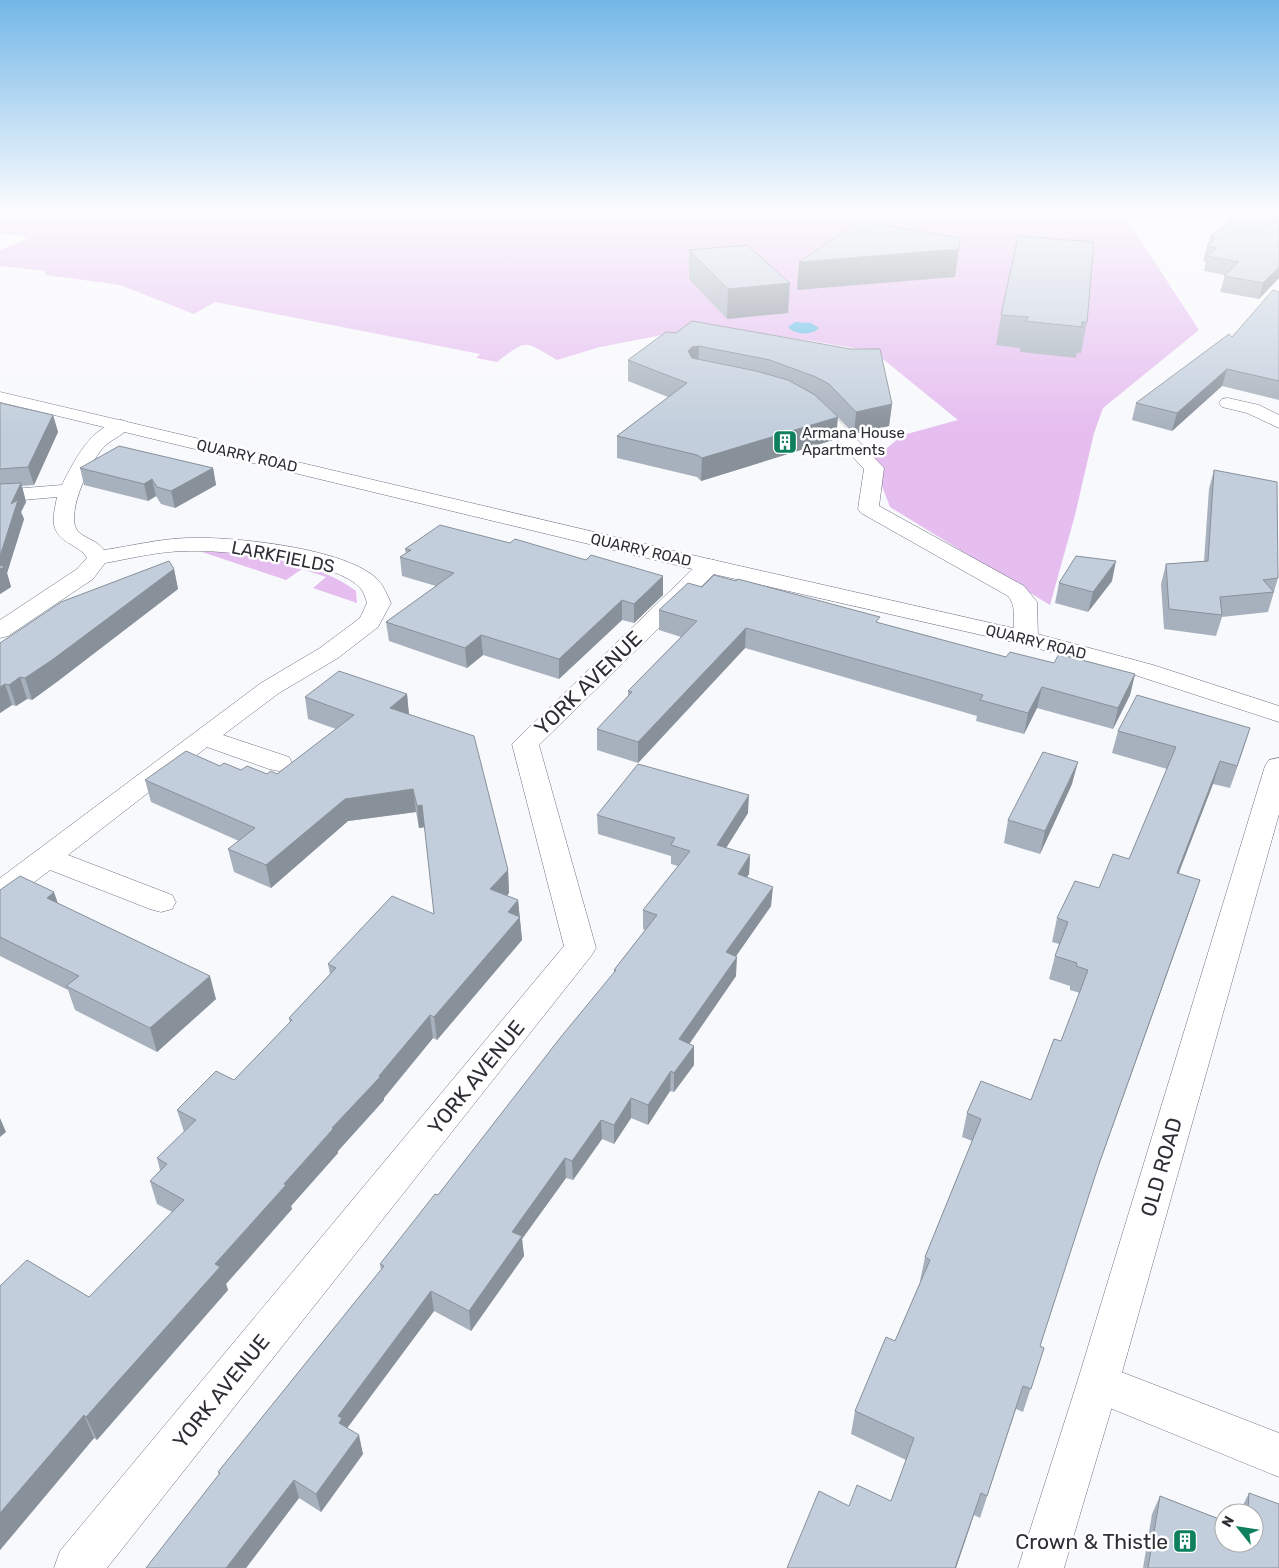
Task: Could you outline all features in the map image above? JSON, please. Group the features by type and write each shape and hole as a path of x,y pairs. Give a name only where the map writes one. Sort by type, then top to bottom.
{"street":[{"name":"QUARRY ROAD","path":"0,397 709,566 1026,638 1144,670 1279,714"},
{"path":"1214,415 1233,397 1279,422"},
{"path":"794,399 820,411 874,468 868,509 1016,591 1024,602 1026,638"},
{"path":"0,632 86,574 98,558 91,547 69,535 63,523 69,490 86,456 99,441 121,426"},
{"path":"0,496 69,490"},
{"name":"LARKFIELDS","path":"0,893 203,737 270,688 329,653 370,622 379,603 370,584 349,570 302,557 234,545 186,544 98,558"},
{"name":"YORK AVENUE","path":"77,1568 580,948 525,744 709,566"},
{"path":"203,737 279,763"},
{"name":"OLD ROAD","path":"1040,1568 1098,1383 1279,766"},
{"path":"48,858 161,902"},
{"path":"1098,1383 1279,1455"}],"shaded area":[{"path":"106,283 1169,283 1199,330 1103,408 1094,433 1075,515 1050,605 890,507 872,460 903,435 958,420 873,351 712,327 600,347 557,360 532,346 526,345 515,349 497,362 476,358 480,354 215,302 194,314 120,285"},
{"path":"217,551 271,558 325,573 356,591 357,603 313,588 326,577 302,569 286,580 202,552"}],"water":[{"path":"795,322 811,323 819,328 816,331 803,334 795,332 788,327"}],"building":[{"path":"722,283 788,283 728,289"},
{"path":"1008,283 1090,283 1087,322 1082,322 1082,327 1025,321 1029,317 1001,315"},
{"path":"1273,290 1279,292 1279,381 1227,369 1177,413 1136,403 1229,334 1232,337"},
{"path":"692,321 851,349 880,349 892,404 856,412 829,384 816,377 770,360 699,346 692,347 688,351 692,358 756,371 788,380 815,395 838,417 702,458 697,455 617,436 687,383 628,360 666,332 676,333"},
{"path":"0,403 53,415 28,467 0,469"},
{"path":"119,446 213,468 171,491 157,487 152,479 144,484 80,468"},
{"path":"1214,470 1277,482 1278,578 1263,580 1274,592 1220,597 1222,615 1169,609 1166,564 1208,561"},
{"path":"21,483 11,504 18,500 0,556 0,484"},
{"path":"440,525 510,543 515,539 586,560 591,555 663,576 634,604 622,600 559,659 481,635 465,648 386,622 454,573 400,557 411,550 405,549"},
{"path":"1076,556 1116,561 1093,592 1059,583"},
{"path":"169,561 174,569 52,660 25,678 20,677 9,685 5,684 0,687 0,643 61,602"},
{"path":"714,575 736,581 738,579 880,617 876,622 1006,657 1010,652 1054,663 1059,654 1135,674 1118,708 1042,687 1028,713 980,700 983,695 746,628 638,742 597,729 632,692 628,691 697,621 659,610 688,583 702,587"},
{"path":"339,671 407,694 390,708 474,736 508,870 490,889 518,900 508,912 520,917 434,1017 430,1015 380,1077 332,1128 284,1184 286,1185 215,1264 220,1267 86,1417 84,1415 0,1513 0,1286 27,1260 89,1297 184,1200 150,1181 167,1164 157,1158 196,1120 177,1110 216,1071 234,1080 292,1020 289,1018 336,968 328,964 392,896 434,914 422,805 417,806 413,789 345,799 266,865 228,849 255,828 145,780 186,751 220,766 224,763 241,770 247,766 267,774 271,771 277,774 354,715 305,697"},
{"path":"1137,695 1250,728 1237,766 1220,761 1177,873 1200,880 1099,1164 1040,1346 1044,1348 1031,1389 1023,1386 987,1496 981,1493 955,1568 787,1568 819,1491 849,1506 857,1485 891,1501 914,1438 855,1411 886,1337 895,1341 930,1260 925,1257 981,1119 967,1113 981,1081 1031,1100 1054,1039 1061,1041 1088,970 1076,966 1077,963 1055,956 1068,922 1057,918 1075,881 1099,888 1113,854 1129,859 1176,747 1118,731"},
{"path":"1043,752 1078,762 1045,831 1008,820"},
{"path":"638,764 749,795 717,845 750,855 738,874 773,887 726,952 737,957 679,1039 694,1046 674,1073 671,1071 648,1105 631,1098 614,1125 601,1120 572,1161 565,1158 512,1232 522,1236 469,1311 431,1291 338,1416 342,1418 339,1423 359,1435 316,1494 294,1480 226,1568 146,1568 220,1473 218,1472 384,1266 380,1264 435,1194 438,1195 560,1038 616,970 614,970 657,915 643,910 690,851 671,845 675,838 597,815"},
{"path":"20,876 54,892 47,898 210,976 150,1028 66,986 79,976 0,937 0,890"},
{"path":"1249,1493 1279,1504 1279,1568 1148,1568 1160,1496 1214,1517 1214,1553 1264,1553 1264,1503 1248,1503"}],"place":[{"name":"Armana House Apartments","path":"785,442"},
{"name":"Crown & Thistle","path":"1185,1541"}]}
